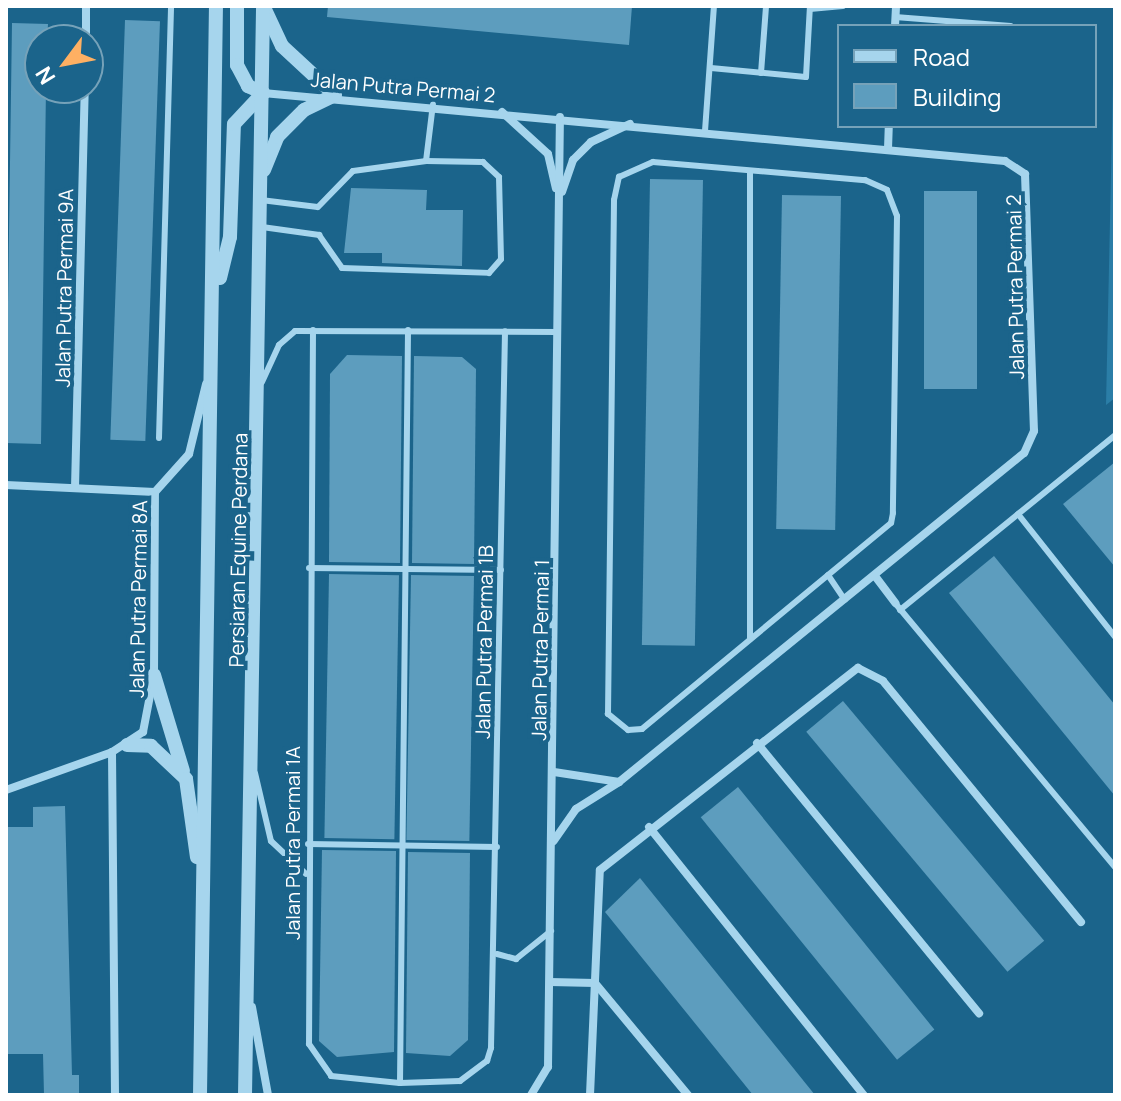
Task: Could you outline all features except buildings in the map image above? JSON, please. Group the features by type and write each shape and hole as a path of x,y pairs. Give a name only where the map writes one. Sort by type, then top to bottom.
{"street":[{"name":"Persiaran Equine Perdana","path":"200,1095 216,6"},
{"path":"214,302 230,237 234,124 263,93 248,86 237,65 237,6"},
{"name":"Persiaran Equine Perdana","path":"245,1095 262,382 260,180 263,6"},
{"path":"260,180 277,137 304,110 335,95 282,46 263,6"},
{"path":"895,22 896,6"},
{"name":"Jalan Putra Permai 2","path":"263,93 335,95 1005,161 1025,174 1034,431 1012,465 619,782 562,822 554,841"},
{"name":"Jalan Putra Permai 9A","path":"75,488 85,104"},
{"name":"Jalan Putra Permai 1","path":"501,111 548,154 559,201"},
{"name":"Jalan Putra Permai 1","path":"531,1095 548,1067 554,841 560,117"},
{"name":"Jalan Putra Permai 1","path":"559,201 573,160 591,142 631,124"},
{"path":"888,149 889,128"},
{"name":"Jalan Putra Permai 8A","path":"127,745 151,713 155,492 189,454 213,364"},
{"path":"6,485 155,492"},
{"path":"875,576 897,606"},
{"path":"590,1095 600,870 649,827 844,673 871,670 1081,922"},
{"path":"154,675 186,779 203,901"},
{"path":"757,743 979,1013"},
{"path":"6,790 127,745 151,746 186,779"},
{"path":"112,752 115,1095"},
{"path":"554,772 619,782"},
{"path":"649,827 864,1095"},
{"path":"246,970 268,1095"},
{"path":"550,982 595,983 688,1095"}],"lane":[{"path":"159,438 171,6"},
{"path":"705,131 714,6"},
{"path":"761,73 766,6"},
{"path":"711,68 806,77 810,7 843,6"},
{"path":"895,22 953,24"},
{"path":"426,161 433,104"},
{"path":"261,200 324,206 338,180 361,167 426,161 483,162 495,170 501,259 489,273 342,268 319,235 262,227"},
{"path":"653,162 750,172 865,180 887,190 895,203 893,513 828,575 642,729 628,730 608,714 616,185 626,170 653,162"},
{"path":"750,172 750,639"},
{"path":"262,382 286,336 313,330 558,332"},
{"name":"Jalan Putra Permai 1A","path":"313,330 306,874 314,1057 341,1079 400,1083 460,1081 487,1061 497,954"},
{"path":"400,1083 408,330"},
{"name":"Jalan Putra Permai 1B","path":"497,954 505,331"},
{"path":"1115,435 897,606 1115,867"},
{"path":"1018,514 1115,637"},
{"path":"309,568 501,570"},
{"path":"828,575 845,600"},
{"path":"254,770 271,841 306,874"},
{"path":"308,844 497,847"},
{"path":"497,954 516,959 552,930"}],"shaded area":[{"path":"1114,35 1115,398 1106,405"}]}
